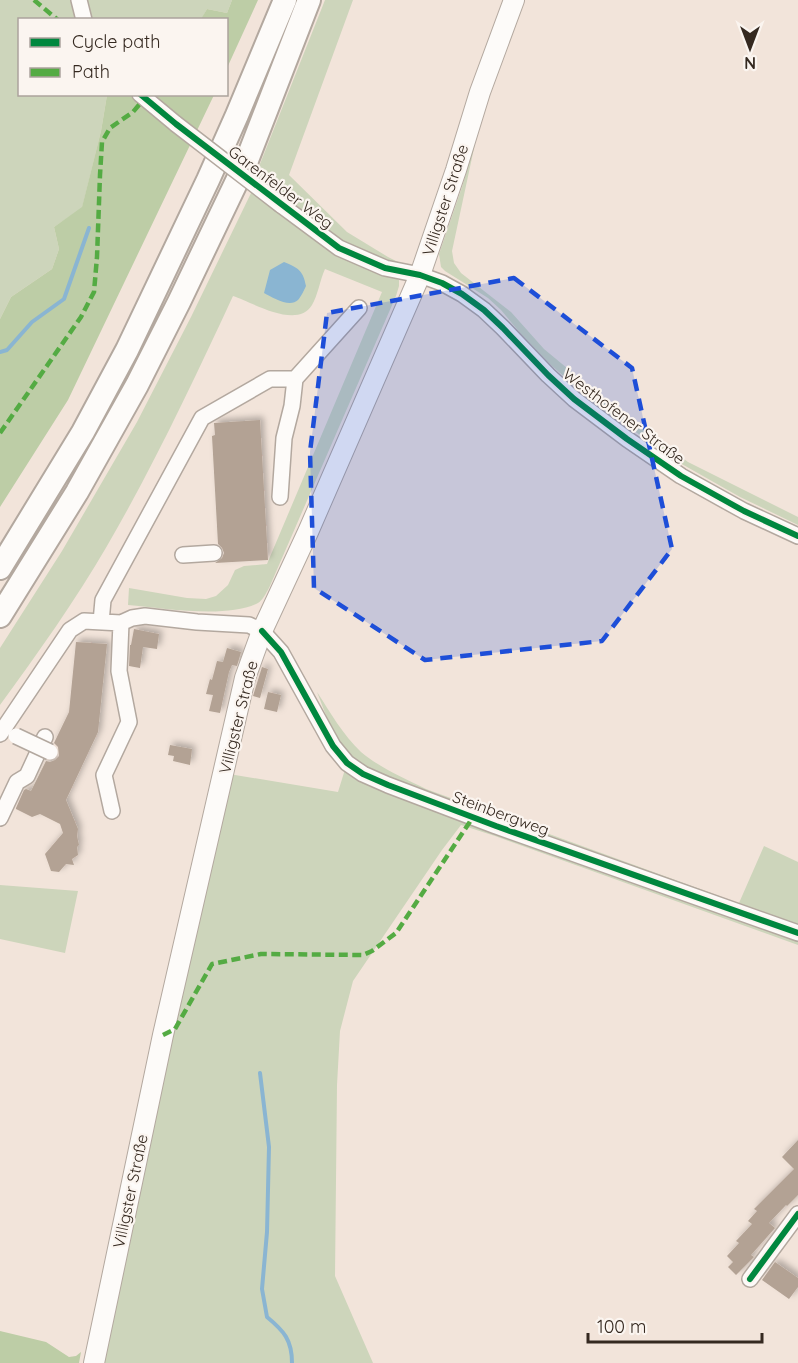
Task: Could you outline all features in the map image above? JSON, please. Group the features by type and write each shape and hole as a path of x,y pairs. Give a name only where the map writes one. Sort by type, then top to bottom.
{"highway":[{"path":"0,568 83,432 142,320 237,115 285,0"},
{"path":"0,616 77,492 137,385 179,302 247,160 309,0"}],"main road":[{"name":"Villigster Straße","path":"94,1363 163,1035 245,678 262,631 308,532 420,275 483,82 514,0"}],"street":[{"path":"79,0 84,18"},
{"name":"Garenfelder Weg","path":"142,96 339,248 385,267 420,275"},
{"name":"Westhofener Straße","path":"420,275 442,283 484,310 574,399 627,439 672,470 744,511 798,536"},
{"path":"280,497 284,438 292,406 295,379 358,308"},
{"path":"101,622 103,600 202,418 270,379 295,379"},
{"path":"0,554 13,532 35,512"},
{"path":"183,555 214,553"},
{"path":"50,752 6,733 70,630 84,621 121,623 145,616 249,625 262,631"},
{"path":"112,811 104,775 129,722 119,670 121,623"},
{"name":"Steinbergweg","path":"262,631 281,652 333,746 347,763 363,774 496,826 798,933"},
{"path":"0,818 17,782 27,776 45,737"},
{"path":"750,1279 798,1215"}],"highlighted area":[{"path":"514,278 632,368 672,549 602,641 425,660 314,588 310,452 327,313"}],"green space":[{"path":"0,0 72,0 76,18 18,18 18,96 107,96 101,131 82,208 54,227 59,249 52,269 11,297 0,319"},
{"path":"83,0 232,0 227,13 207,9 202,18 88,18"},
{"path":"232,0 258,0 228,66 228,18 202,18 207,9 227,13"},
{"path":"325,0 353,0 289,175 347,232 404,265 402,267 340,244 256,174"},
{"path":"107,96 214,96 68,400 0,507 0,319 11,297 52,269 59,249 54,227 82,207 101,131"},
{"path":"476,139 452,251 454,263 461,273 511,312 544,349 614,407 688,462 798,517 798,525 740,497 680,463 587,397 551,365 488,298 441,267 439,254"},
{"path":"252,191 307,234 331,249 399,280 396,296 269,588 258,603 230,610 194,611 128,605 129,588 206,599 216,596 228,585 235,570 244,566 267,564 382,292 325,269 312,305 305,312 296,315 274,312 233,296 157,453 107,546 56,627 0,705 0,648 62,551 137,422"},
{"path":"317,692 354,745 376,763 401,777 426,789 733,901 739,903 764,846 798,862 798,930 385,779 352,759 340,745"},
{"path":"347,763 798,937 798,945 461,825 353,981 340,1031 337,1085 335,1276 373,1363 101,1363 223,773 338,792"},
{"path":"0,885 78,891 65,953 0,939"},
{"path":"0,1331 46,1342 69,1357 81,1352 79,1363 0,1363"}],"water":[{"path":"284,262 299,270 306,286 299,299 291,303 264,293 270,270"}],"building":[{"path":"260,420 268,560 215,563 222,558 224,553 218,544 212,436 215,435 214,423"},
{"path":"134,629 159,634 157,649 143,647 140,668 129,666 130,645"},
{"path":"76,642 107,644 98,732 66,800 78,829 78,855 72,859 74,865 66,864 59,872 51,871 45,854 63,833 60,824 40,814 32,817 16,808 24,790 31,791 46,761 50,762 59,756 58,747 54,743 69,712"},
{"path":"227,648 241,652 237,666 232,665 229,672 220,713 209,711 213,695 206,694 210,679 212,680 217,661 223,662"},
{"path":"262,667 268,669 260,698 253,696"},
{"path":"268,692 281,695 277,712 264,709"},
{"path":"170,745 192,749 190,765 173,761 174,756 168,755"},
{"path":"798,1140 798,1195 769,1223 775,1228 751,1255 754,1257 736,1275 728,1267 733,1262 727,1256 739,1243 736,1241 752,1224 748,1221 757,1211 754,1209 794,1169 782,1157"},
{"path":"775,1262 798,1278 798,1287 789,1299 762,1280"}],"waterway":[{"path":"0,352 7,350 32,322 64,299 89,228"},
{"path":"260,1073 269,1147 267,1232 262,1289 267,1317 289,1342 292,1363"}],"marked path":[{"path":"34,0 56,18"},
{"path":"0,433 81,317 94,292 102,142 110,128 133,112 144,99"},
{"path":"163,1035 175,1029 212,964 261,954 363,955 372,951 396,933 473,817"}],"cycle path":[{"path":"142,96 339,248 385,268 420,275 442,283 462,294 484,310 574,399 627,439 681,476 744,511 798,536"},
{"path":"262,631 281,652 333,746 347,763 363,774 496,826 798,933"},
{"path":"750,1279 798,1214"}]}
